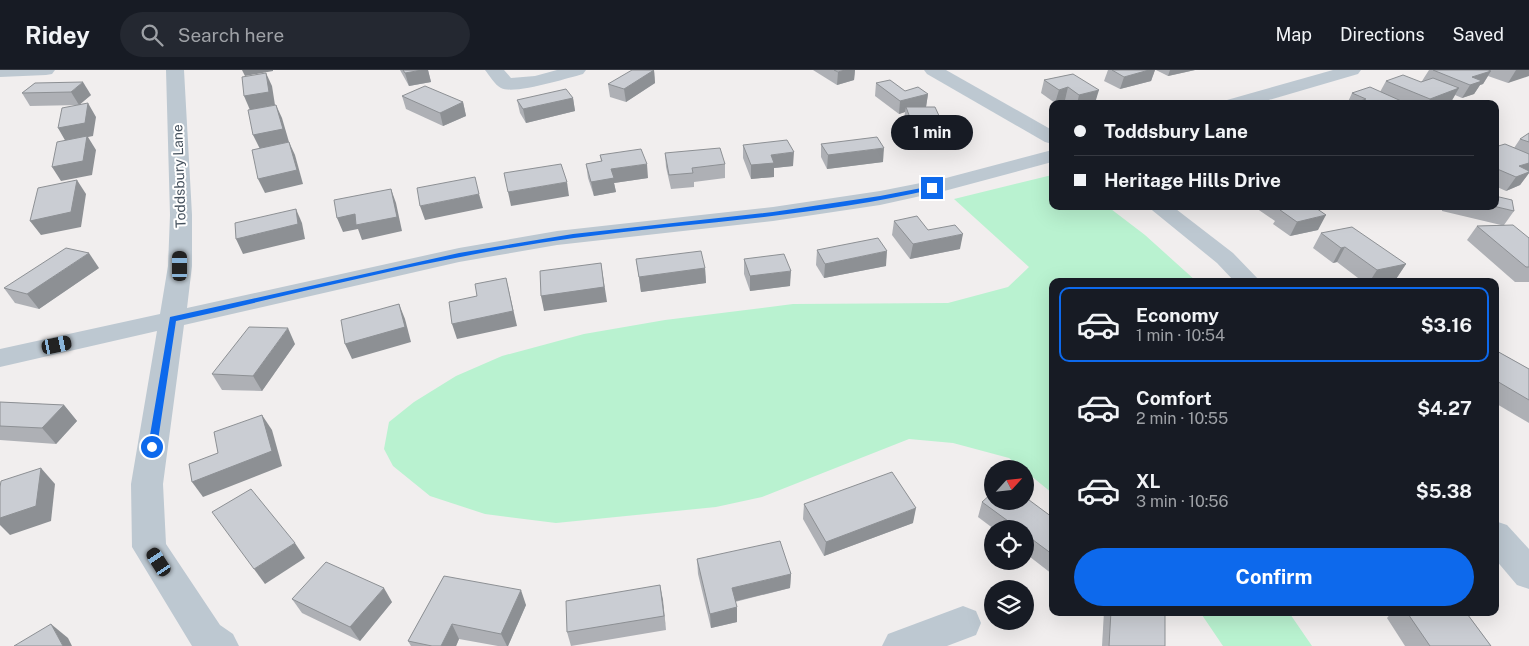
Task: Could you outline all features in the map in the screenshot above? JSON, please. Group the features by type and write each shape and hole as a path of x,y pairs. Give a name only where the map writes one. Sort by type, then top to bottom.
{"street":[{"path":"0,72 46,70"},
{"name":"Toddsbury Lane","path":"175,70 181,241 180,266 147,484 149,547 206,637 220,646"},
{"path":"494,70 507,84 536,81 577,70"},
{"path":"933,70 1049,136"},
{"path":"1247,100 1339,71"},
{"path":"0,358 459,255 557,238 773,214 880,198 948,184 1049,157"},
{"path":"1163,210 1226,258 1245,278"},
{"path":"1499,540 1529,574"},
{"path":"901,646 963,623"}],"green space":[{"path":"1049,176 1049,210 1112,210 1145,235 1193,278 1049,278 1049,491 1034,478 1034,460 1011,460 953,443 909,439 762,497 716,507 556,523 485,514 430,496 393,466 384,449 389,422 414,402 456,376 502,356 584,334 665,320 793,304 948,303 1008,287 1029,267 954,199"},
{"path":"1203,616 1291,616 1312,646 1223,646"}],"building":[{"path":"403,70 422,70 405,73"},
{"path":"632,70 654,70 624,89 608,84"},
{"path":"1112,70 1149,70 1124,77"},
{"path":"1433,70 1491,71 1472,77 1482,81 1470,85"},
{"path":"266,73 269,92 244,96 242,77"},
{"path":"1073,74 1099,90 1079,95 1068,87 1059,90 1044,80"},
{"path":"1403,75 1421,82 1433,78 1459,88 1430,99 1386,81"},
{"path":"890,80 905,91 918,87 928,94 900,101 876,83"},
{"path":"83,82 71,92 22,93 35,83"},
{"path":"425,86 463,102 440,113 402,96"},
{"path":"1370,87 1399,100 1363,100 1366,99 1352,93"},
{"path":"566,89 573,98 523,109 517,100"},
{"path":"88,103 85,123 58,128 62,108"},
{"path":"276,105 283,129 253,135 248,110"},
{"path":"906,107 935,107 946,131 915,131"},
{"path":"1529,133 1529,142 1520,139"},
{"path":"87,136 83,161 52,167 57,142"},
{"path":"877,137 884,148 828,155 821,144"},
{"path":"787,140 794,152 771,155 774,163 751,165 743,145"},
{"path":"289,142 297,170 258,179 252,150"},
{"path":"1505,144 1529,154 1529,163 1519,166 1529,172 1516,177 1499,170 1499,146"},
{"path":"720,148 725,164 692,168 693,173 669,175 665,153"},
{"path":"641,149 647,164 611,169 614,178 591,182 586,164 602,161 600,155"},
{"path":"561,164 567,182 508,192 504,173"},
{"path":"475,177 479,194 420,206 417,188"},
{"path":"77,180 71,212 30,221 38,188"},
{"path":"391,189 397,217 356,225 355,214 337,218 334,200"},
{"path":"1499,197 1512,200 1514,211 1499,207"},
{"path":"296,209 298,224 236,239 235,223"},
{"path":"1280,210 1319,210 1326,215 1297,222"},
{"path":"917,216 928,230 955,225 963,234 913,244 894,221"},
{"path":"1513,225 1529,238 1529,267 1526,267 1477,226"},
{"path":"1352,227 1406,264 1377,270 1345,247 1341,248 1321,233"},
{"path":"878,238 887,251 825,264 817,250"},
{"path":"66,248 89,253 27,294 4,288"},
{"path":"701,251 705,268 639,277 636,259"},
{"path":"784,254 791,271 750,276 744,259"},
{"path":"601,263 604,287 541,296 540,271"},
{"path":"506,278 513,311 452,324 449,302 477,296 475,284"},
{"path":"399,304 405,327 345,344 341,320"},
{"path":"249,327 288,328 253,376 212,374"},
{"path":"1499,352 1529,369 1529,400 1499,382"},
{"path":"0,402 64,405 42,428 0,426"},
{"path":"262,415 272,451 192,482 189,464 218,453 214,432"},
{"path":"41,468 36,506 0,518 1,481"},
{"path":"892,472 916,508 826,542 804,504"},
{"path":"251,489 295,543 254,569 212,512"},
{"path":"1034,504 1049,515 1049,552 1034,541 1034,520 1007,520 993,510 1034,510"},
{"path":"780,541 791,574 732,588 737,607 710,614 697,559"},
{"path":"326,562 384,588 350,627 292,599"},
{"path":"444,576 521,590 501,634 452,624 441,646 408,641"},
{"path":"660,585 664,616 567,632 566,601"},
{"path":"1111,616 1165,616 1165,646 1109,646"},
{"path":"1409,616 1469,616 1491,646 1430,646"},
{"path":"51,624 63,646 14,646"}],"route":[{"path":"152,447 172,319 459,255 557,238 773,214 932,188"}]}
